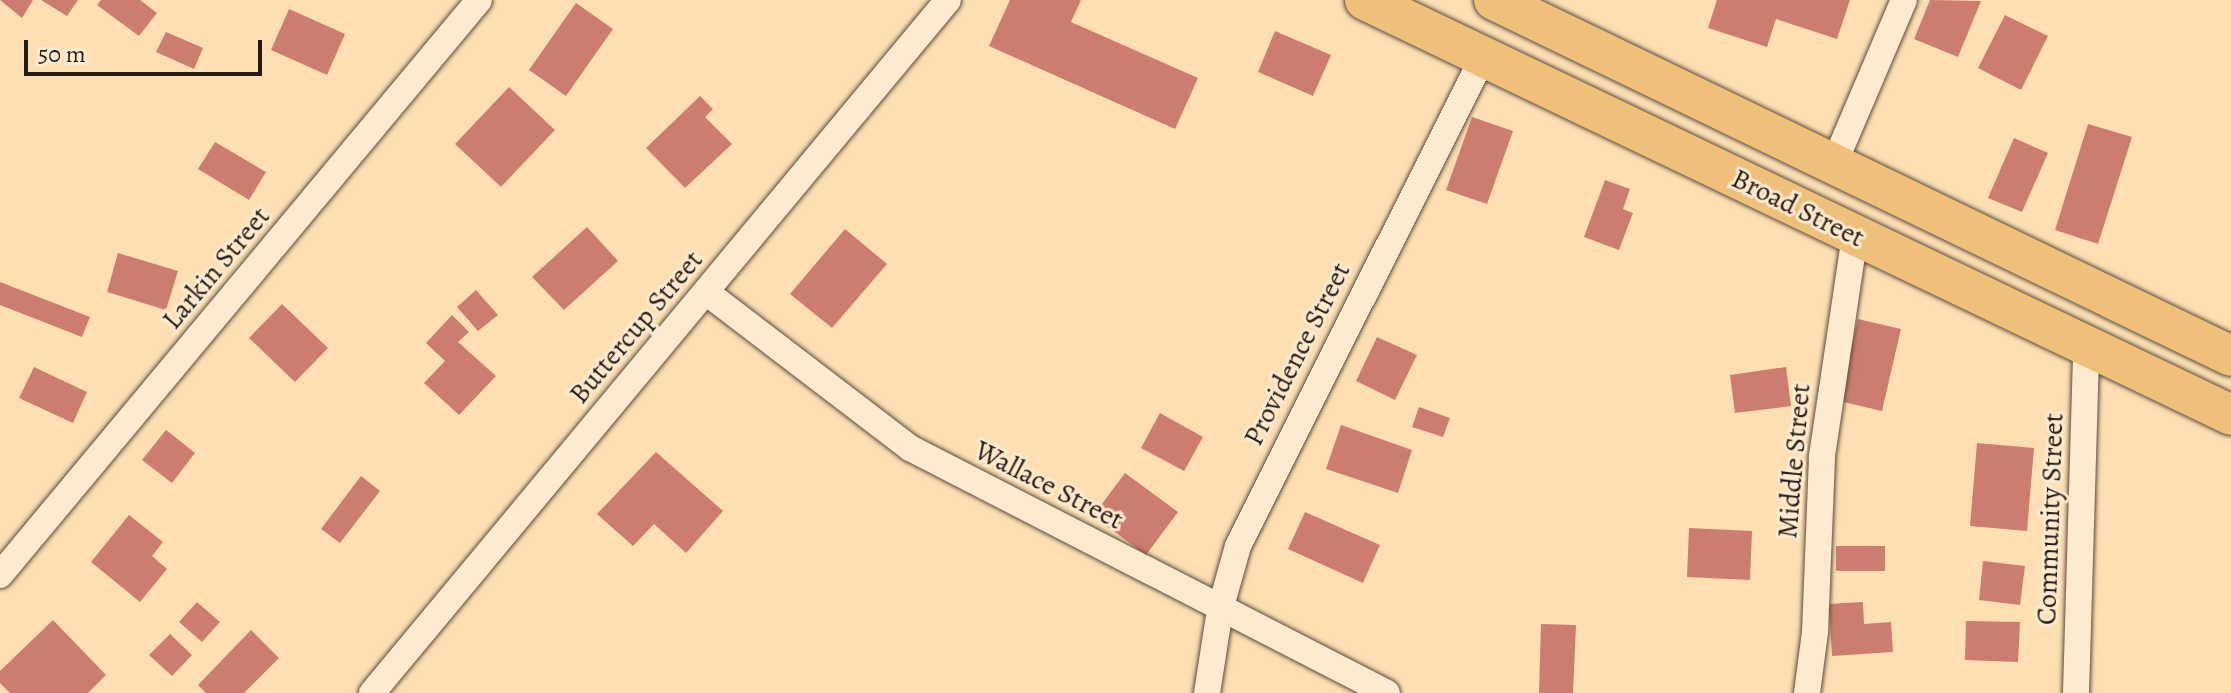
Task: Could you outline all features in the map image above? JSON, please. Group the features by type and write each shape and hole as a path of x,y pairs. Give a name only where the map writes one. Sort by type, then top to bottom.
{"main road":[{"name":"Broad Street","path":"1365,0 2231,415"},
{"name":"Broad Street","path":"1494,0 2231,356"}],"street":[{"name":"Larkin Street","path":"0,575 479,0"},
{"name":"Buttercup Street","path":"372,693 948,0"},
{"path":"1834,164 1904,0"},
{"name":"Providence Street","path":"1207,693 1220,610 1238,546 1483,57"},
{"name":"Middle Street","path":"1807,693 1815,632 1822,456 1855,235"},
{"name":"Wallace Street","path":"706,292 910,448 1220,610 1387,693"},
{"name":"Community Street","path":"2076,693 2086,346"}],"building":[{"path":"0,0 33,0 22,18"},
{"path":"41,0 78,0 67,16"},
{"path":"101,0 140,0 157,13 139,36 97,5"},
{"path":"1010,0 1081,0 1071,22 1198,78 1175,129 989,46"},
{"path":"1717,0 1850,0 1837,39 1776,19 1767,47 1708,28"},
{"path":"1930,0 1981,1 1958,57 1914,39"},
{"path":"576,3 613,29 566,96 529,70"},
{"path":"289,9 345,34 327,75 271,50"},
{"path":"2005,15 2048,36 2021,90 1978,68"},
{"path":"1275,31 1331,55 1313,96 1258,72"},
{"path":"166,32 203,48 194,69 156,52"},
{"path":"509,87 555,130 501,187 455,144"},
{"path":"700,96 713,109 705,117 732,144 685,188 646,148"},
{"path":"1472,117 1513,131 1487,204 1446,190"},
{"path":"2088,124 2132,137 2098,244 2055,230"},
{"path":"2014,138 2048,153 2022,212 1988,198"},
{"path":"215,142 266,172 249,200 198,169"},
{"path":"1605,180 1630,189 1623,209 1633,213 1619,250 1584,237"},
{"path":"587,227 618,261 564,310 532,277"},
{"path":"845,229 887,264 832,328 790,294"},
{"path":"118,253 178,271 166,310 107,292"},
{"path":"0,282 90,317 82,337 0,305"},
{"path":"476,290 498,315 478,331 457,307"},
{"path":"282,304 328,348 295,382 249,338"},
{"path":"452,315 469,332 458,342 496,376 459,415 424,383 445,361 426,343"},
{"path":"1858,319 1901,329 1882,411 1839,401"},
{"path":"1377,337 1417,355 1395,400 1356,381"},
{"path":"34,367 87,392 73,423 19,398"},
{"path":"1786,367 1791,406 1735,413 1730,375"},
{"path":"1419,407 1450,418 1443,437 1412,427"},
{"path":"1160,413 1203,437 1184,471 1141,448"},
{"path":"1341,425 1412,450 1398,493 1326,469"},
{"path":"166,430 195,453 172,483 142,460"},
{"path":"1977,443 2034,448 2027,531 1970,526"},
{"path":"656,452 723,511 686,553 654,524 633,546 597,514"},
{"path":"1125,473 1178,512 1146,555 1093,516"},
{"path":"361,476 380,491 340,543 321,529"},
{"path":"1305,512 1380,545 1363,583 1288,549"},
{"path":"129,515 163,542 152,556 167,569 140,602 91,562"},
{"path":"1689,528 1752,531 1750,580 1687,577"},
{"path":"1836,546 1885,546 1885,571 1836,571"},
{"path":"1983,561 2025,566 2020,605 1979,600"},
{"path":"197,602 220,622 202,642 179,622"},
{"path":"1863,602 1864,624 1891,622 1893,652 1832,656 1829,604"},
{"path":"53,620 106,675 88,693 10,693 0,683 0,671"},
{"path":"1966,621 2020,622 2018,662 1965,660"},
{"path":"1541,624 1576,625 1573,693 1539,693"},
{"path":"251,630 279,658 244,693 206,693 198,685"},
{"path":"170,634 192,655 172,676 149,655"}]}
